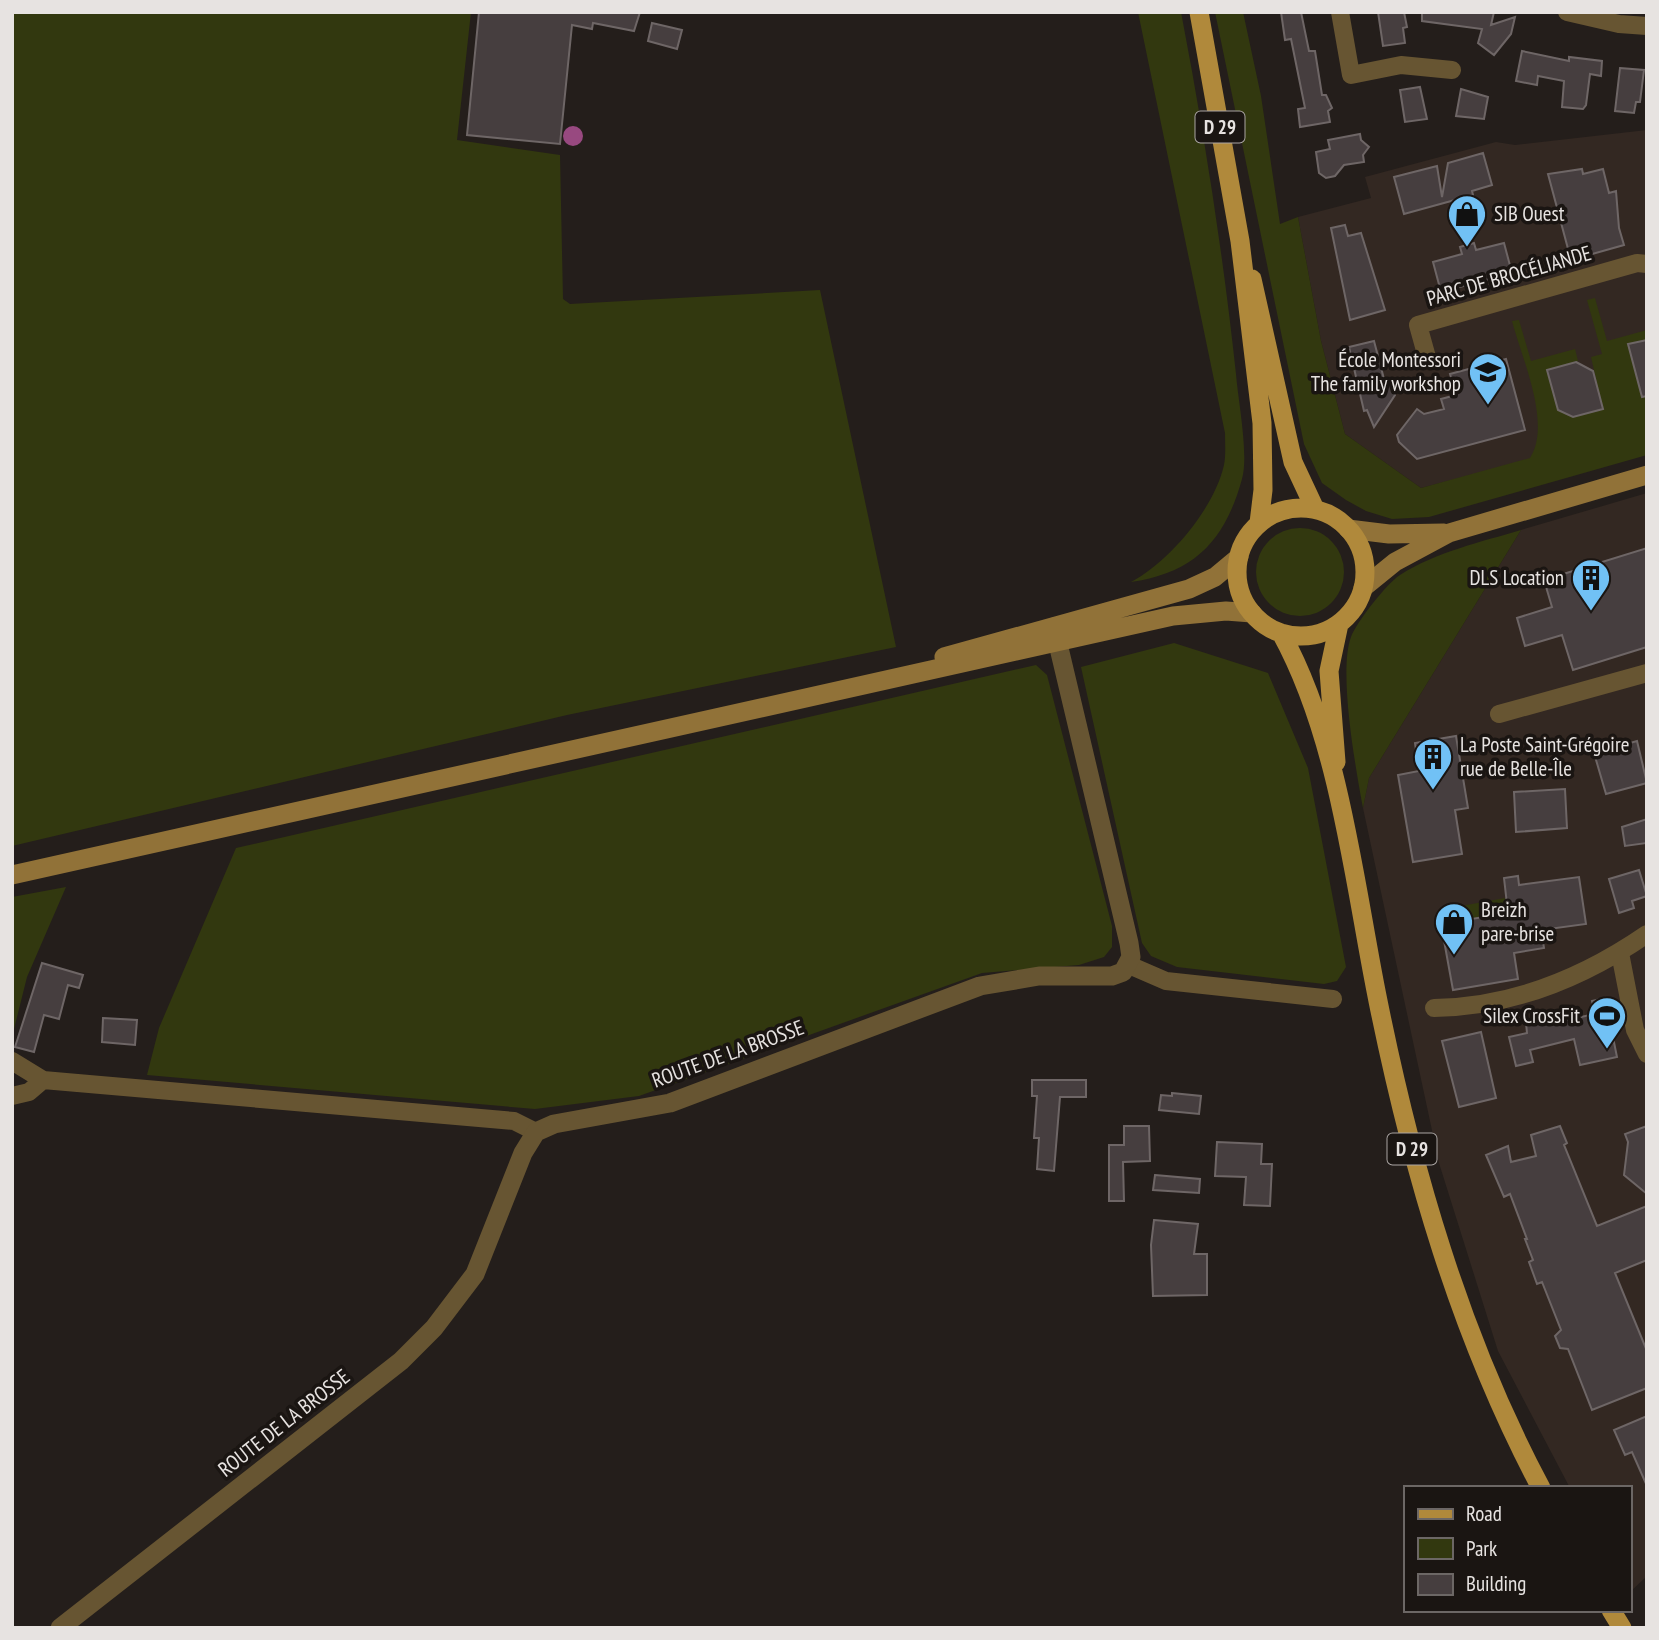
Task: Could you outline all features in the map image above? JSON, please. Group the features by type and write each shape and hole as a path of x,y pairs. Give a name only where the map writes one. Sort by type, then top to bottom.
{"main road":[{"name":"D 29","path":"1199,12 1240,241 1262,423 1263,490 1259,523"},
{"name":"D 29","path":"1240,241 1260,306 1293,462 1315,509"},
{"path":"1363,588 1395,562 1449,533 1647,475"},
{"path":"12,875 562,754 890,677 948,668 1056,635 1189,589 1215,577 1238,557 1250,533 1259,523 1286,510 1315,509 1327,513 1348,528 1363,557 1363,588 1358,602 1339,624 1311,636 1281,633 1252,613 1239,587 1238,557"},
{"path":"1348,528 1389,534 1449,533"},
{"path":"1056,635 1173,616 1226,611 1252,613"},
{"name":"D 29","path":"1338,793 1329,671 1339,624"},
{"name":"D 29","path":"1281,633 1302,678 1338,793 1391,1062 1430,1216 1486,1370 1540,1486"},
{"path":"1612,1612 1622,1628"}],"street":[{"path":"1340,12 1351,75 1401,65 1452,70"},
{"path":"1567,12 1619,24 1647,26"},
{"name":"PARC DE BROCÉLIANDE","path":"1428,361 1418,325 1643,262 1647,264"},
{"path":"1056,635 1129,943 1129,965 1166,981 1333,999"},
{"path":"1499,714 1647,673"},
{"path":"1434,1008 1478,1006 1544,989 1620,953 1647,934"},
{"path":"1620,953 1635,1030 1647,1054"},
{"name":"ROUTE DE LA BROSSE","path":"60,1628 401,1362 435,1328 475,1273 523,1153 536,1132 554,1124 670,1103 980,986 1039,976 1112,976 1123,972 1129,965"},
{"path":"12,1061 43,1080 514,1121 536,1132"},
{"path":"12,1096 29,1092 43,1080"}],"shaded area":[{"path":"569,126 577,126 583,136 577,146 569,146 563,140 563,132"},
{"path":"1647,130 1647,452 1509,465 1421,488 1345,434 1321,341 1298,217 1371,198 1365,177 1496,142 1515,145"},
{"path":"1647,493 1647,1576 1631,1591 1631,1486 1569,1486 1498,1351 1439,1163 1363,808 1369,778 1521,530"}],"green space":[{"path":"12,12 471,12 457,140 560,155 563,299 570,304 820,290 896,647 567,715 12,846"},
{"path":"1138,12 1181,12 1219,238 1242,427 1244,469 1235,501 1226,520 1204,550 1173,571 1131,582 1174,548 1200,516 1219,482 1225,449 1225,433"},
{"path":"1215,12 1243,12 1261,96 1280,224 1298,217 1321,341 1345,434 1421,488 1530,458 1536,444 1537,410 1512,321 1519,320 1531,361 1575,349 1578,361 1547,370 1558,410 1573,417 1603,409 1591,357 1602,354 1587,300 1595,298 1607,341 1647,330 1647,340 1629,344 1647,387 1647,455 1429,517 1392,519 1366,511 1322,483 1304,444"},
{"path":"1300,528 1317,531 1331,541 1341,555 1344,572 1341,589 1331,603 1317,613 1300,616 1283,613 1269,603 1259,589 1256,572 1259,555 1269,541 1283,531"},
{"path":"1521,530 1369,778 1363,808 1347,696 1347,653 1354,631 1380,594 1400,575 1444,554"},
{"path":"1174,643 1268,673 1308,768 1346,967 1337,981 1324,984 1177,967 1151,956 1142,943 1081,667"},
{"path":"1036,665 1047,675 1112,926 1112,947 1104,957 1079,965 982,973 639,1096 535,1109 147,1075 159,1028 236,848"},
{"path":"66,887 27,977 12,1037 12,897"},
{"path":"1505,898 1515,958 1441,924 1439,910"}],"building":[{"path":"479,12 640,12 634,31 593,23 592,29 572,25 560,144 467,135"},
{"path":"1281,12 1301,12 1309,51 1315,51 1322,95 1326,95 1332,108 1328,111 1330,122 1300,127 1298,109 1305,108 1291,39 1285,40"},
{"path":"1378,12 1404,12 1407,27 1403,28 1405,43 1383,46"},
{"path":"1422,12 1494,12 1491,25 1515,17 1511,34 1494,55 1478,43 1482,29 1422,21"},
{"path":"652,23 682,30 677,49 648,41"},
{"path":"1522,51 1569,61 1569,57 1602,61 1601,76 1590,74 1586,105 1583,109 1562,107 1564,81 1538,76 1537,85 1516,81"},
{"path":"1620,68 1644,70 1640,102 1636,102 1634,113 1615,111"},
{"path":"1420,87 1427,119 1405,122 1400,90"},
{"path":"1461,89 1488,97 1484,119 1456,116"},
{"path":"1360,134 1361,140 1369,147 1363,155 1364,162 1344,165 1335,176 1326,178 1319,173 1316,152 1330,149 1328,140"},
{"path":"1483,153 1492,185 1472,191 1473,195 1404,214 1394,177 1437,166 1442,197 1448,163"},
{"path":"1582,169 1583,174 1603,169 1609,193 1616,191 1619,228 1624,245 1571,260 1548,174"},
{"path":"1345,225 1348,236 1361,233 1385,310 1350,320 1331,228"},
{"path":"1474,243 1476,250 1504,243 1512,273 1441,292 1433,262 1462,254 1460,247"},
{"path":"1647,340 1647,396 1642,397 1628,344"},
{"path":"1374,341 1384,379 1390,378 1395,395 1374,427 1367,410 1364,411 1349,347"},
{"path":"1506,359 1525,430 1417,459 1399,442 1397,435 1417,409 1424,414 1444,409 1441,399 1456,395 1450,374"},
{"path":"1576,362 1593,371 1603,409 1573,417 1558,410 1547,370"},
{"name":"DLS Location","path":"1647,548 1647,647 1573,670 1562,635 1525,646 1517,618 1552,607 1544,580"},
{"name":"La Poste Saint-Grégoire rue de Belle-Île","path":"1456,736 1468,808 1455,810 1462,854 1413,862 1398,775 1419,771 1415,743"},
{"path":"1637,741 1647,783 1606,794 1594,753 1600,752 1606,743 1616,747"},
{"path":"1565,789 1567,828 1516,832 1514,792"},
{"path":"1647,819 1647,843 1625,846 1622,827"},
{"path":"1639,870 1647,896 1632,901 1634,908 1619,913 1609,879"},
{"path":"1518,876 1519,885 1579,877 1586,924 1541,930 1544,948 1514,953 1518,979 1453,990 1441,924 1508,913 1504,878"},
{"path":"42,963 83,975 79,988 68,985 59,1019 44,1015 34,1052 15,1047"},
{"path":"1605,998 1617,1057 1580,1065 1574,1039 1530,1050 1533,1062 1516,1066 1509,1037 1527,1033 1526,1023 1542,1019 1543,1023 1557,1022 1595,1014 1592,1001"},
{"path":"103,1018 137,1020 135,1045 102,1042"},
{"path":"1481,1032 1496,1098 1459,1107 1442,1041"},
{"path":"1032,1080 1086,1080 1086,1097 1060,1097 1054,1171 1037,1169 1039,1138 1034,1138 1037,1096 1032,1096"},
{"path":"1172,1093 1201,1096 1199,1114 1159,1110 1161,1095 1172,1096"},
{"path":"1124,1126 1149,1126 1150,1161 1123,1162 1124,1201 1109,1201 1109,1145 1124,1145"},
{"path":"1560,1126 1567,1143 1564,1145 1597,1226 1647,1206 1647,1260 1615,1273 1647,1351 1647,1388 1592,1410 1568,1349 1560,1348 1555,1336 1561,1330 1542,1282 1537,1284 1529,1262 1533,1260 1527,1239 1510,1194 1504,1197 1486,1155 1508,1146 1511,1162 1536,1156 1531,1135"},
{"path":"1647,1126 1647,1194 1624,1175 1628,1142 1625,1134"},
{"path":"1217,1142 1262,1144 1261,1164 1272,1164 1270,1206 1244,1205 1246,1177 1215,1176"},
{"path":"1155,1175 1200,1179 1199,1193 1153,1190"},
{"path":"1154,1220 1198,1224 1194,1254 1207,1254 1207,1295 1153,1296 1151,1245"},
{"path":"1647,1416 1647,1486 1632,1452 1625,1455 1614,1430"}],"place":[{"name":"SIB Ouest","path":"1467,248"},
{"name":"École Montessori The family workshop","path":"1488,406"},
{"name":"DLS Location","path":"1591,612"},
{"name":"La Poste Saint-Grégoire rue de Belle-Île","path":"1433,791"},
{"name":"Breizh pare-brise","path":"1454,956"},
{"name":"Silex CrossFit","path":"1607,1050"}]}
